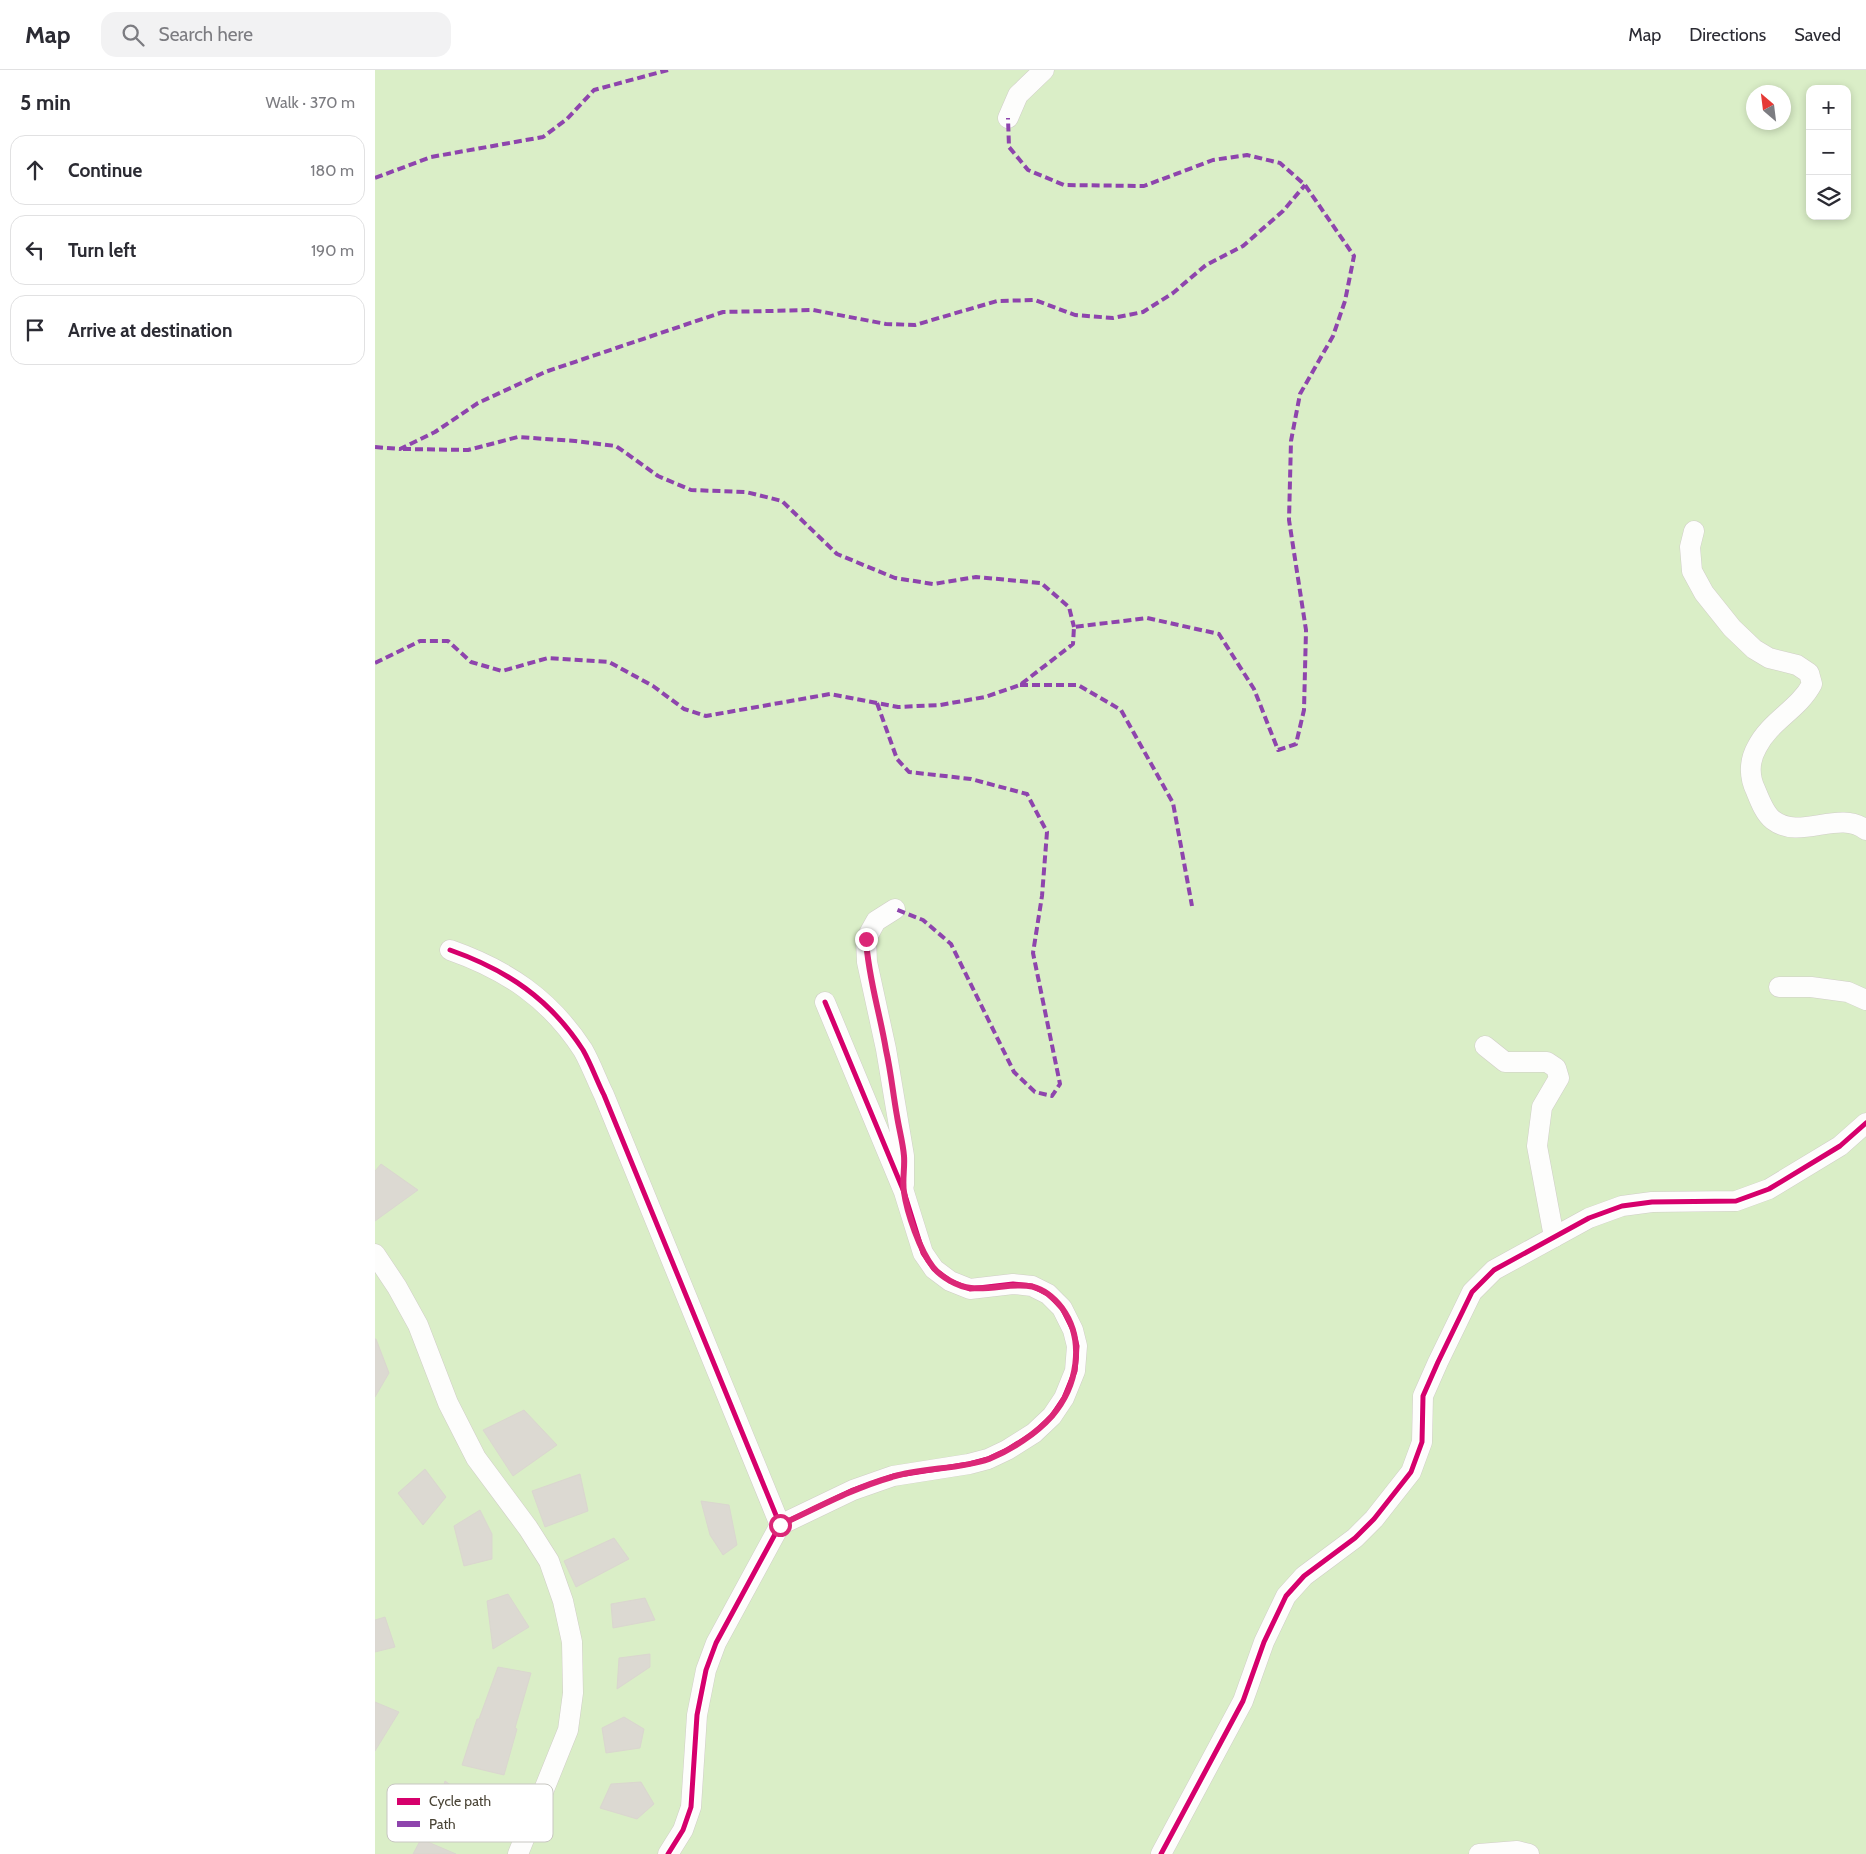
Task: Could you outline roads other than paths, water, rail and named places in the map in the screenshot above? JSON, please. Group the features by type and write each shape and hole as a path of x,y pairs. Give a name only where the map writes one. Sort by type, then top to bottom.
{"street":[{"path":"1008,118 1018,95 1044,70"},
{"path":"1695,531 1690,547 1692,571 1704,593 1732,628 1754,649 1769,658 1797,666 1809,674 1812,684 1807,694 1775,722 1757,747 1750,765 1753,784 1765,809 1773,820 1790,828 1843,822 1866,830"},
{"path":"895,909 876,921 866,939 867,962 886,1048 904,1156 904,1192"},
{"path":"450,950 498,970 529,990 557,1016 583,1051 604,1095 780,1525"},
{"path":"1779,987 1811,987 1847,992 1866,1000"},
{"path":"668,1854 683,1830 691,1807 697,1715 707,1670 717,1644 780,1525 853,1490 893,1476 969,1464 988,1459 1007,1450 1034,1432 1052,1416 1064,1398 1075,1371 1077,1346 1073,1330 1062,1308 1047,1294 1032,1286 1013,1284 970,1288 950,1281 934,1269 923,1252 904,1192 825,1002"},
{"path":"1485,1046 1505,1062 1547,1062 1556,1068 1559,1078 1542,1108 1537,1146 1554,1237"},
{"path":"1161,1854 1243,1701 1264,1642 1286,1596 1304,1576 1355,1538 1374,1519 1411,1472 1422,1442 1423,1396 1437,1362 1472,1292 1494,1270 1589,1218 1622,1206 1652,1202 1736,1201 1769,1190 1840,1146 1866,1123"},
{"path":"375,1254 419,1325 448,1404 476,1458 528,1528 549,1561 563,1601 571,1642 573,1693 569,1730 547,1784"},
{"path":"518,1854 523,1842"},
{"path":"1479,1854 1517,1851 1529,1854"}]}
